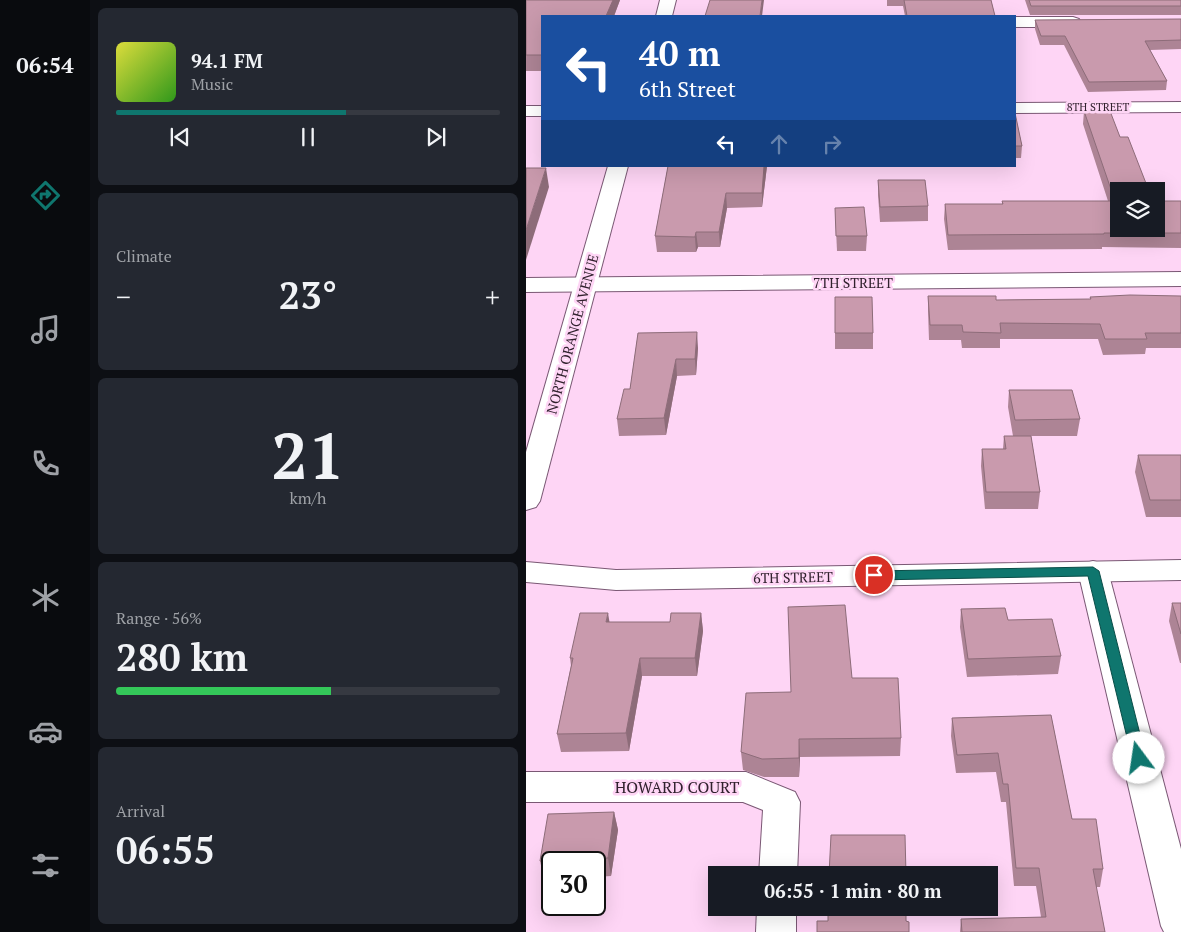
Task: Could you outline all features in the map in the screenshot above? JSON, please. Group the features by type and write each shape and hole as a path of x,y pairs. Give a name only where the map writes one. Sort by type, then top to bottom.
{"street":[{"path":"664,15 668,0"},
{"path":"1016,22 1093,22"},
{"name":"8TH STREET","path":"1016,108 1181,107"},
{"path":"526,111 541,111"},
{"name":"NORTH ORANGE AVENUE","path":"526,501 618,167"},
{"name":"7TH STREET","path":"526,284 1181,279"},
{"name":"6TH STREET","path":"526,572 616,580 1181,570"},
{"path":"1093,571 1181,926"},
{"name":"HOWARD COURT","path":"526,787 746,787 782,802 778,866"},
{"path":"776,932 777,916"}],"building":[{"path":"526,0 613,0 606,15 541,15 541,55 526,55"},
{"path":"710,0 762,0 760,15 705,15"},
{"path":"904,0 991,0 995,15 907,15"},
{"path":"1029,0 1181,0 1181,6 1031,6"},
{"path":"1181,19 1181,40 1145,41 1167,81 1089,82 1065,36 1041,36 1035,20"},
{"path":"1084,111 1110,111 1120,137 1128,137 1146,182 1110,182 1110,186"},
{"path":"1016,118 1022,146 1016,146"},
{"path":"668,167 764,167 762,193 726,193 719,232 696,232 695,237 655,236"},
{"path":"526,168 546,168 526,230"},
{"path":"878,180 925,180 928,206 880,207"},
{"path":"1002,201 1110,201 1110,233 948,235 945,204 1003,204"},
{"path":"1165,201 1181,201 1181,233 1165,233"},
{"path":"864,207 867,236 836,236 835,208"},
{"path":"1130,295 1181,296 1181,333 1145,333 1147,339 1105,339 1100,324 1000,323 1001,333 963,332 962,325 930,325 928,296 996,296 996,300 1091,299 1090,297"},
{"path":"835,297 872,297 873,333 835,333"},
{"path":"697,332 695,359 676,359 664,418 617,419 624,389 630,389 638,333"},
{"path":"1009,390 1072,390 1080,419 1015,420"},
{"path":"1004,436 1031,436 1040,492 986,492 982,449 1006,449"},
{"path":"1138,455 1181,455 1181,500 1150,500"},
{"path":"1172,603 1181,603 1181,634"},
{"path":"845,605 852,678 898,678 901,738 799,739 799,758 762,759 741,752 746,693 791,692 788,607"},
{"path":"1005,608 1008,620 1052,619 1061,656 968,659 961,609"},
{"path":"580,613 608,613 606,622 670,622 671,613 701,613 695,658 640,658 626,733 557,734 573,658 570,658"},
{"path":"1051,715 1072,819 1096,819 1103,869 1093,869 1105,932 962,932 961,919 1046,917 1039,868 1016,868 1008,784 1003,784 998,753 957,755 952,718"},
{"path":"614,812 608,858 606,858 606,851 542,851 548,814"},
{"path":"831,835 905,835 906,866 829,866"},
{"path":"828,916 906,916 906,921 909,922 909,932 817,932 817,921 828,921"}],"route":[{"path":"874,575 1093,571 1139,758"}]}
